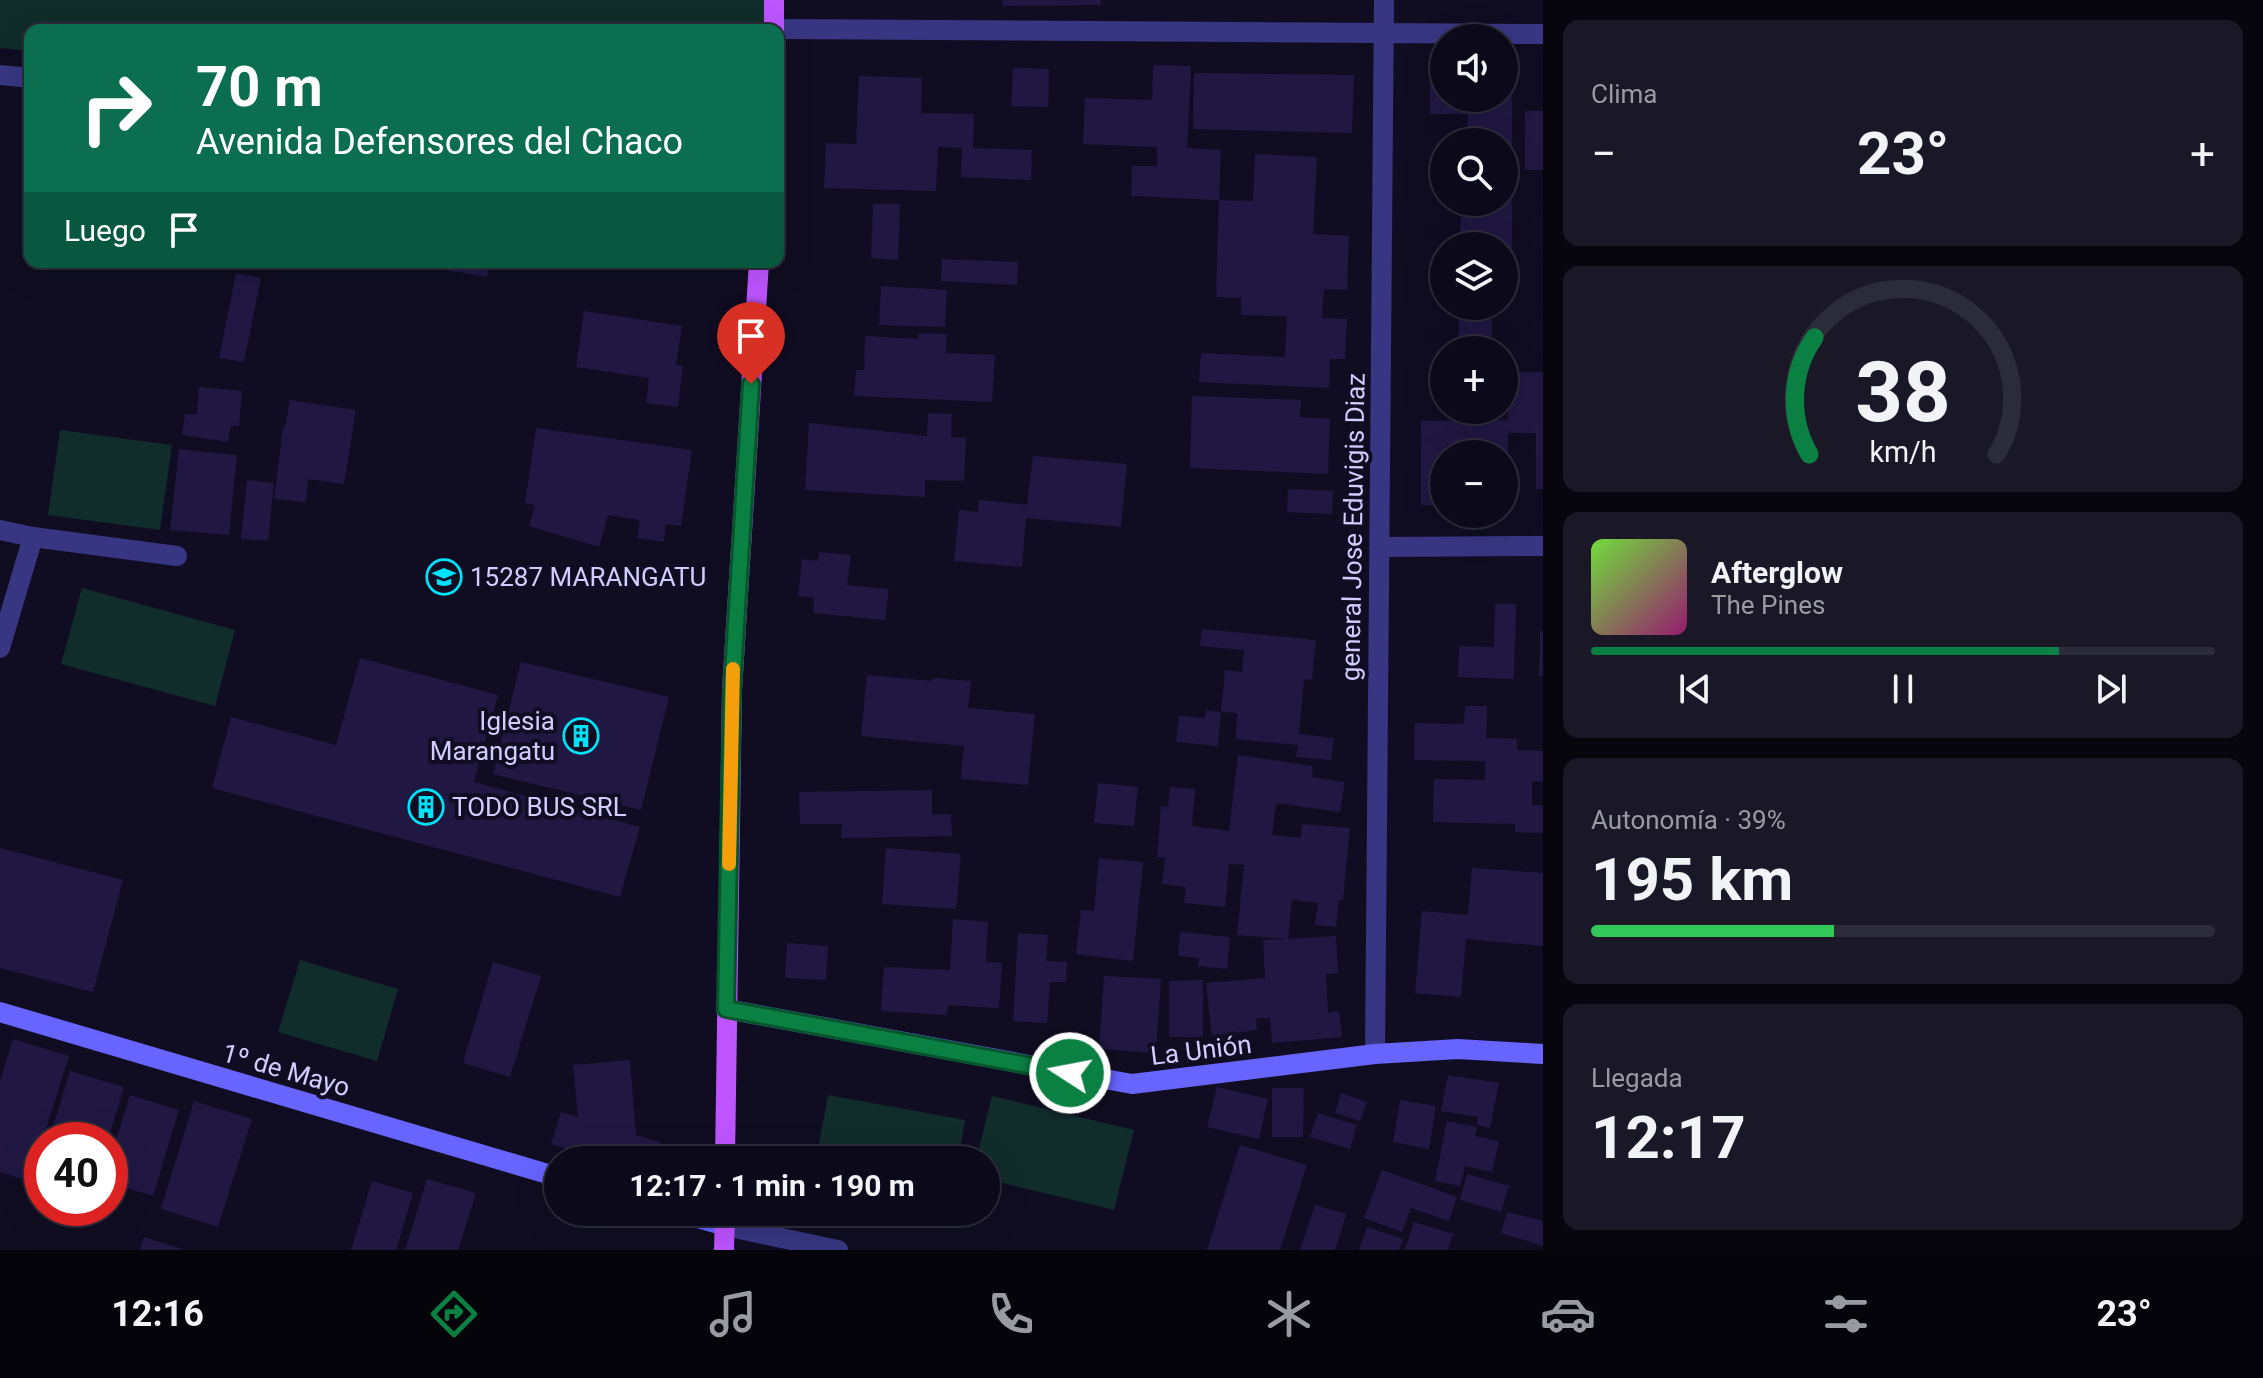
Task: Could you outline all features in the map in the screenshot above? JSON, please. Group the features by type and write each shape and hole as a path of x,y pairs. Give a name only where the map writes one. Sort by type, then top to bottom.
{"main road":[{"path":"774,0 774,24"},
{"path":"725,1146 732,690 759,268"},
{"path":"724,1250 725,1226"}],"street":[{"name":"general Jose Eduvigis Diaz","path":"1375,1054 1384,0"},
{"path":"784,30 1543,34"},
{"path":"0,75 24,77"},
{"path":"0,530 177,556"},
{"path":"0,648 33,537"},
{"path":"1379,547 1543,546"},
{"name":"La Unión","path":"726,1009 1132,1084 1375,1054 1458,1049 1543,1054"},
{"name":"1º de Mayo","path":"0,1012 544,1173"},
{"path":"751,1226 838,1250"}],"green space":[{"path":"0,0 764,0 765,24 24,24 24,50 0,48"},
{"path":"60,430 172,445 160,530 48,515"},
{"path":"82,588 235,630 215,706 61,664"},
{"path":"300,960 398,989 377,1061 278,1032"},
{"path":"828,1095 965,1120 960,1146 819,1146"},
{"path":"992,1096 1134,1130 1114,1210 1000,1182 1000,1146 980,1146"}],"building":[{"path":"1003,0 1101,0 1101,5 1003,6"},
{"path":"1153,65 1191,66 1187,148 1221,150 1219,200 1131,196 1132,166 1157,166 1157,147 1083,144 1085,98 1152,100"},
{"path":"1013,68 1049,69 1048,107 1011,106"},
{"path":"1194,73 1354,75 1352,133 1193,129"},
{"path":"859,76 922,78 921,113 974,114 973,148 1032,150 1031,180 961,177 962,148 938,147 936,191 824,188 826,143 856,144"},
{"path":"1525,111 1543,111 1543,170 1525,170"},
{"path":"1512,112 1512,128 1468,128 1468,114 1430,114"},
{"path":"1255,154 1317,157 1313,234 1349,236 1347,290 1324,289 1322,318 1347,319 1345,359 1330,359 1329,388 1199,382 1201,353 1285,357 1287,316 1241,315 1241,298 1216,297 1219,200 1253,201"},
{"path":"873,204 900,204 898,260 871,258"},
{"path":"1461,216 1512,216 1512,232 1460,232"},
{"path":"942,259 1018,262 1017,285 941,281"},
{"path":"434,268 488,268 487,277"},
{"path":"236,273 261,278 244,362 219,358"},
{"path":"881,286 947,290 945,327 879,325"},
{"path":"584,311 682,326 676,365 683,366 678,407 646,403 649,378 576,367"},
{"path":"1459,320 1492,320 1492,336 1459,336"},
{"path":"919,333 947,334 946,353 995,355 992,402 854,396 856,370 864,370 865,336 918,339"},
{"path":"1518,372 1543,372 1543,489 1536,489 1536,433 1508,433 1508,440 1430,440 1430,505 1421,505 1421,421 1430,421 1430,424 1518,424"},
{"path":"199,387 242,391 239,426 231,426 228,442 182,435 185,414 197,415"},
{"path":"1192,396 1301,400 1300,417 1330,419 1328,474 1190,468"},
{"path":"290,400 356,410 344,484 308,479 306,502 274,499 283,427"},
{"path":"928,413 952,414 951,437 966,438 964,481 925,480 925,497 805,490 809,423 927,436"},
{"path":"536,428 692,450 681,526 666,524 664,542 637,538 640,520 608,515 599,547 529,526 535,505 525,503"},
{"path":"179,449 237,455 229,535 170,530"},
{"path":"1033,456 1127,464 1121,527 1026,518 1022,567 954,561 959,510 978,512 979,500 1027,505"},
{"path":"247,480 274,483 268,541 241,539"},
{"path":"1288,489 1333,491 1332,514 1287,512"},
{"path":"819,552 851,555 847,585 889,589 885,620 813,613 814,598 798,596 802,559 818,561"},
{"path":"1495,604 1516,604 1514,679 1458,677 1459,646 1494,647"},
{"path":"1202,629 1316,640 1312,680 1304,679 1299,734 1334,738 1331,760 1296,757 1298,745 1236,739 1237,713 1221,712 1225,670 1242,672 1244,650 1200,646"},
{"path":"1540,631 1543,631 1543,676 1539,676"},
{"name":"TODO BUS SRL","path":"360,658 498,695 474,782 640,827 620,897 212,788 231,717 336,745"},
{"name":"Iglesia Marangatu","path":"521,662 669,697 641,810 493,774"},
{"path":"867,675 971,681 968,708 1035,714 1028,785 961,779 964,746 861,736"},
{"path":"1465,706 1487,706 1486,738 1517,739 1517,750 1543,751 1543,782 1532,781 1532,805 1543,805 1543,833 1515,832 1515,824 1433,822 1434,779 1485,780 1485,761 1414,760 1415,723 1464,724"},
{"path":"1206,710 1221,712 1218,746 1176,742 1179,716 1205,718"},
{"path":"1238,755 1313,766 1312,777 1345,782 1340,812 1276,803 1272,835 1301,838 1302,824 1350,828 1343,900 1339,900 1336,927 1315,925 1318,903 1292,900 1288,939 1237,935 1244,865 1229,864 1225,907 1184,903 1186,887 1162,884 1165,858 1157,857 1161,806 1168,807 1170,787 1195,789 1192,826 1229,831"},
{"path":"1098,783 1138,787 1134,826 1094,823"},
{"path":"932,790 932,815 951,814 952,836 841,838 842,824 800,824 799,792"},
{"path":"0,848 123,880 93,992 0,968"},
{"path":"886,848 961,854 956,909 882,904"},
{"path":"1099,858 1143,862 1133,961 1076,954 1081,910 1094,911"},
{"path":"1472,868 1543,873 1543,946 1466,939 1461,997 1415,993 1422,911 1468,915"},
{"path":"953,919 988,922 986,962 1002,963 999,1008 948,1005 947,1015 881,1011 884,967 950,970"},
{"path":"1180,932 1230,937 1227,969 1198,966 1199,958 1178,956"},
{"path":"1018,933 1048,935 1046,961 1067,962 1066,982 1050,982 1047,1023 1013,1021"},
{"path":"1336,936 1338,973 1326,974 1328,1013 1339,1011 1342,1037 1272,1043 1270,1018 1256,1018 1257,1030 1212,1036 1206,983 1265,978 1263,940"},
{"path":"787,943 828,946 826,980 785,978"},
{"path":"493,962 541,976 510,1077 463,1063"},
{"path":"1104,976 1161,979 1156,1053 1099,1049"},
{"path":"1203,980 1203,1037 1169,1037 1169,981"},
{"path":"13,1039 69,1056 48,1122 24,1122 24,1179 0,1172 0,1082"},
{"path":"630,1060 636,1135 661,1142 660,1146 551,1144 561,1112 578,1117 573,1065"},
{"path":"70,1071 124,1087 113,1122 54,1122"},
{"path":"1448,1075 1499,1083 1490,1128 1477,1125 1478,1117 1441,1111"},
{"path":"1217,1087 1268,1099 1259,1139 1207,1127"},
{"path":"1272,1088 1304,1088 1303,1137 1272,1137"},
{"path":"1341,1093 1367,1102 1360,1121 1335,1113"},
{"path":"130,1095 179,1110 153,1196 128,1188 128,1122 122,1122"},
{"path":"1400,1100 1436,1106 1429,1149 1393,1142"},
{"path":"194,1101 252,1119 218,1227 161,1209"},
{"path":"1318,1113 1357,1125 1350,1149 1310,1137"},
{"path":"1447,1121 1477,1127 1475,1136 1499,1141 1492,1172 1465,1166 1460,1186 1435,1181"},
{"path":"1240,1145 1307,1165 1280,1250 1207,1250"},
{"path":"1382,1170 1457,1197 1449,1221 1411,1208 1402,1232 1364,1218"},
{"path":"1467,1174 1509,1186 1501,1212 1460,1200"},
{"path":"427,1179 476,1193 458,1250 405,1250"},
{"path":"372,1181 413,1193 396,1250 351,1250"},
{"path":"1315,1205 1346,1214 1335,1250 1300,1250"},
{"path":"1507,1212 1543,1221 1543,1246 1501,1233"},
{"path":"1414,1222 1453,1234 1448,1250 1405,1250"},
{"path":"1367,1227 1403,1239 1399,1250 1359,1250"},
{"path":"144,1237 182,1249 182,1250 140,1250"}],"slow traffic":[{"path":"729,864 733,669"}],"place":[{"name":"15287 MARANGATU","path":"444,577"},
{"name":"Iglesia Marangatu","path":"581,736"},
{"name":"TODO BUS SRL","path":"426,807"}],"route":[{"path":"751,384 732,690 726,1009 1070,1073"}]}
